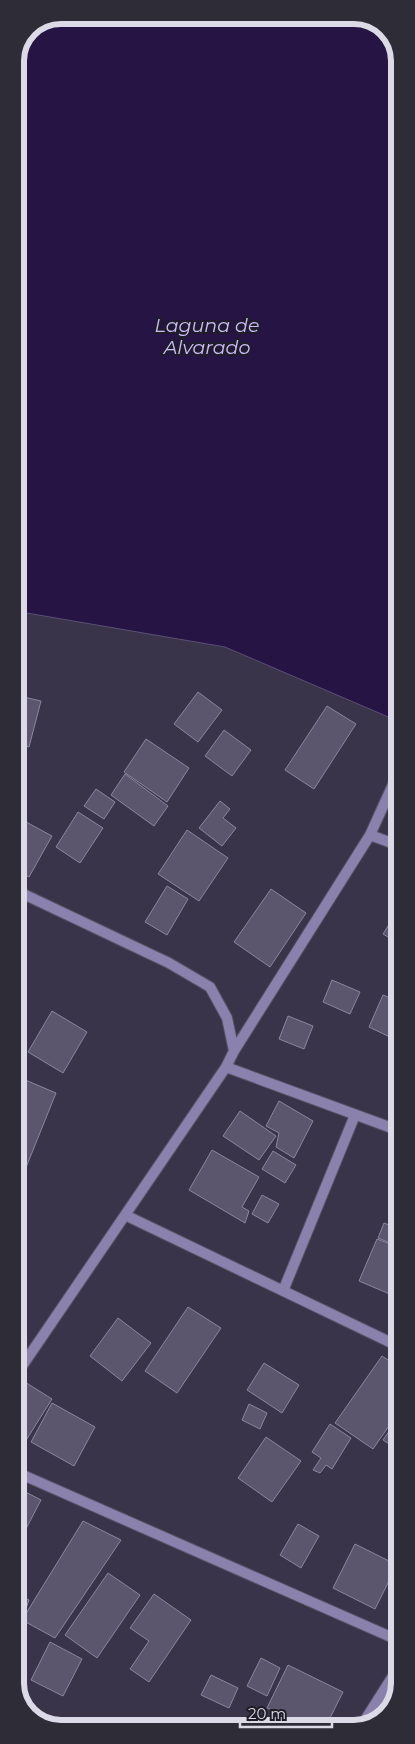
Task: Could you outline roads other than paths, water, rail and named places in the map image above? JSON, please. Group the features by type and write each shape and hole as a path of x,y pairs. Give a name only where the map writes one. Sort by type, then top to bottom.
{"street":[{"path":"24,1363 226,1067 234,1051 370,835 391,789"},
{"path":"370,835 391,843"},
{"path":"24,894 169,963 210,987 227,1018 234,1051"},
{"path":"226,1067 391,1128"},
{"path":"283,1291 355,1115"},
{"path":"125,1215 391,1343"},
{"path":"24,1476 391,1637"},
{"path":"366,1718 391,1679"}],"water":[{"name":"Laguna de Alvarado","path":"53,24 362,24 375,30 382,36 391,53 391,718 225,647 24,613 24,53 30,40 40,30"}]}
